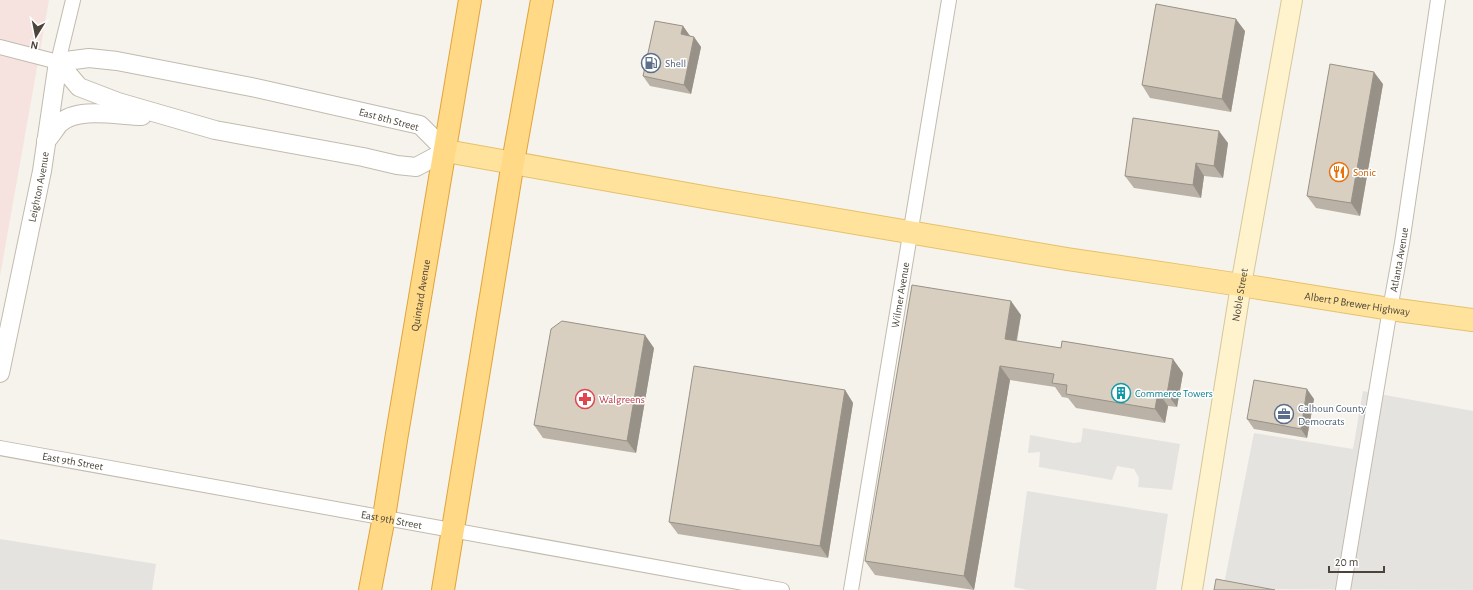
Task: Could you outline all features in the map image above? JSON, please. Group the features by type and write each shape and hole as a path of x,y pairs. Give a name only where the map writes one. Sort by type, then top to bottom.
{"highway":[{"name":"Quintard Avenue","path":"370,590 384,518 397,432 446,151 470,0"},
{"path":"443,590 513,162 542,0"}],"main road":[{"name":"Noble Street","path":"1192,590 1241,285 1292,0"},
{"name":"Albert P Brewer Highway","path":"446,151 708,198 1067,259 1390,309 1473,320"}],"street":[{"name":"Leighton Avenue","path":"0,374 42,171 58,62 73,0"},
{"name":"Wilmer Avenue","path":"851,590 949,0"},
{"name":"Atlanta Avenue","path":"1343,590 1402,243 1438,0"},
{"name":"East 8th Street","path":"0,47 58,62 89,58 117,61 256,88 420,125 446,151"},
{"path":"58,62 79,87 118,102 216,130 363,157 397,165 416,167 446,151"},
{"path":"46,142 60,123 69,118 82,114 114,114 178,119"},
{"name":"East 9th Street","path":"0,448 782,590"}],"shaded area":[{"path":"0,0 49,0 0,276"},
{"path":"1363,391 1473,411 1473,590 1223,589 1254,433 1353,449"},
{"path":"1083,428 1180,444 1172,490 1138,487 1139,478 1134,469 1117,466 1112,480 1039,467 1040,452 1028,453 1030,435 1074,443 1081,442"},
{"path":"1027,491 1168,514 1156,590 1027,590 1014,587"},
{"path":"0,539 156,564 152,590 0,590"}],"building":[{"path":"1156,4 1236,19 1222,99 1142,85"},
{"path":"655,21 683,26 681,34 694,37 684,85 643,76"},
{"path":"1330,64 1374,72 1351,203 1307,196"},
{"path":"1133,118 1219,131 1214,166 1196,163 1193,185 1125,176"},
{"path":"912,285 1011,301 1005,339 1061,348 1062,341 1173,359 1167,394 1158,392 1155,409 1066,394 1067,385 1052,383 1054,374 1000,366 964,576 865,561"},
{"name":"Walgreens","path":"562,321 645,335 627,441 534,425 551,329"},
{"path":"694,366 845,390 820,546 669,522"},
{"name":"Calhoun County Democrats","path":"1254,380 1307,389 1301,429 1247,419"},
{"path":"1216,579 1275,590 1214,590"}],"place":[{"name":"Shell","path":"651,63"},
{"name":"Sonic","path":"1339,172"},
{"name":"Commerce Towers","path":"1121,393"},
{"name":"Walgreens","path":"585,399"},
{"name":"Calhoun County Democrats","path":"1284,414"}]}
